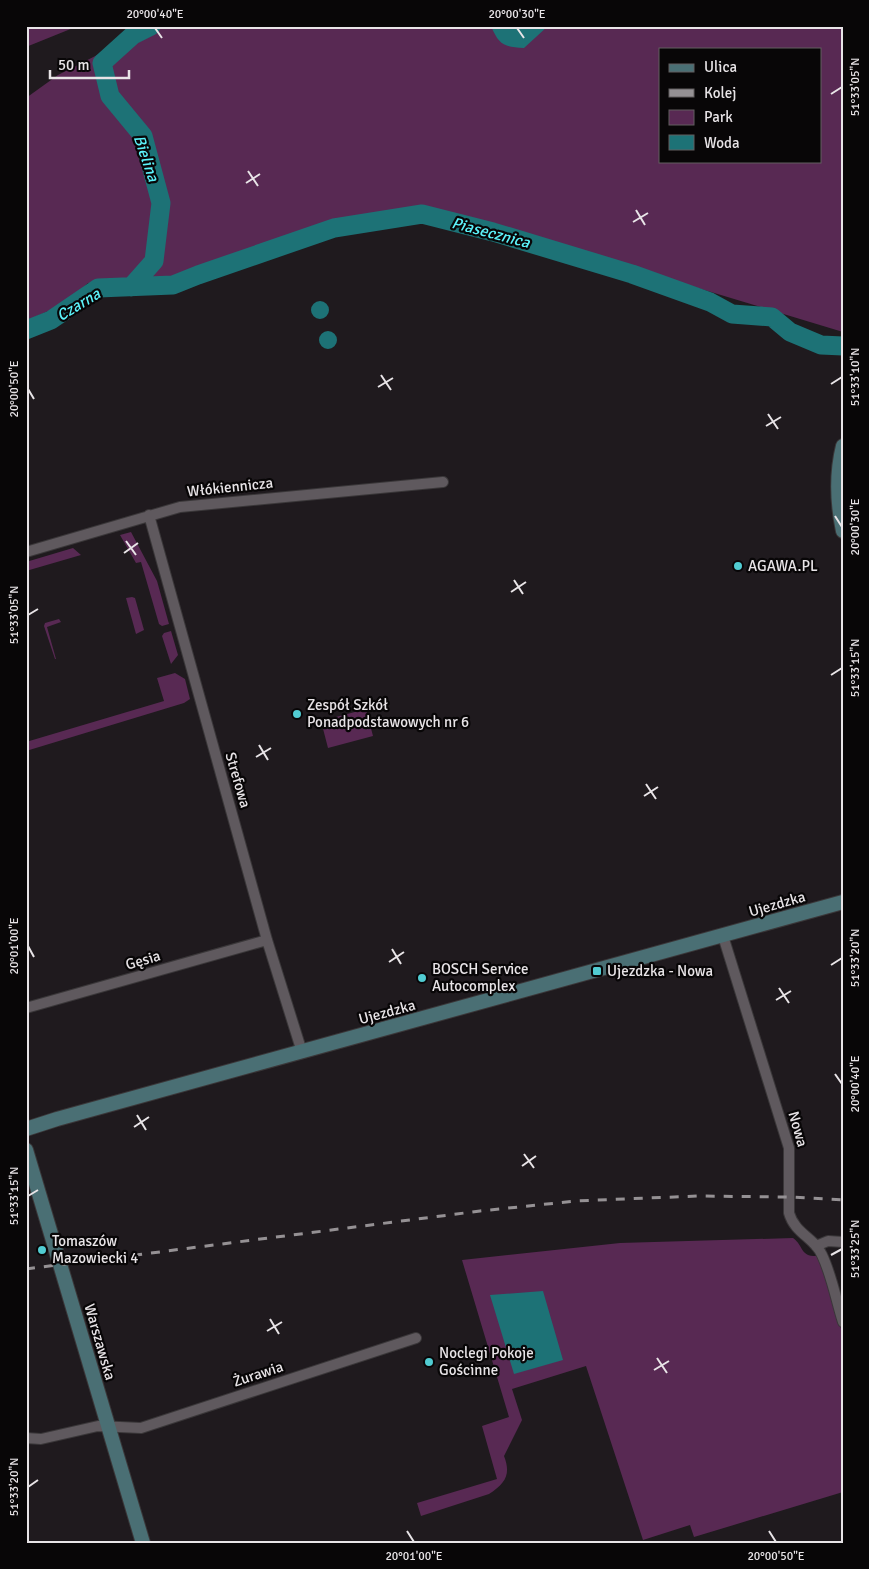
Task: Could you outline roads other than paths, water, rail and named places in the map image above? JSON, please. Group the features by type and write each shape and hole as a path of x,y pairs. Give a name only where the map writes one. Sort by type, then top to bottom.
{"main road":[{"path":"843,446 838,463 837,489 843,531"},
{"name":"Ujezdzka","path":"26,1129 843,902"},
{"name":"Warszawska","path":"26,1150 142,1543"}],"street":[{"name":"Włókiennicza","path":"26,552 180,507 443,482"},
{"name":"Strefowa","path":"149,515 267,940 302,1052"},
{"name":"Nowa","path":"723,936 789,1148 789,1213 792,1222 800,1233 822,1253 843,1322"},
{"name":"Gęsia","path":"26,1008 267,940"},
{"path":"816,1246 828,1241 843,1242"},
{"name":"Żurawia","path":"26,1438 41,1439 107,1425 141,1428 416,1338"}],"water":[{"path":"491,26 548,26 524,48 503,44"},
{"path":"316,301 324,301 329,306 327,317 316,319 311,314 311,306"},
{"path":"324,331 332,331 337,336 335,347 324,349 319,344 319,336"},
{"path":"543,1291 563,1360 514,1374 490,1295"}],"waterway":[{"name":"Bielina","path":"131,287 154,261 161,203 143,136 110,96 102,63 133,35 151,26"},
{"name":"Piasecznica","path":"26,330 51,320 98,288 173,285 334,228 422,214 493,232 632,274 710,302 732,314 772,317 790,332 821,345 843,346"}],"railway":[{"path":"26,1269 480,1211 576,1201 697,1196 789,1197 843,1200"}],"place":[{"name":"AGAWA.PL","path":"738,566"},
{"name":"Zespół Szkół Ponadpodstawowych nr 6","path":"297,714"},
{"name":"Ujezdzka - Nowa","path":"597,971"},
{"name":"BOSCH Service Autocomplex","path":"422,978"},
{"name":"Tomaszów Mazowiecki 4","path":"42,1250"},
{"name":"Noclegi Pokoje Gościnne","path":"429,1362"}],"water label":[{"name":"Czarna","path":"78,304"}]}
